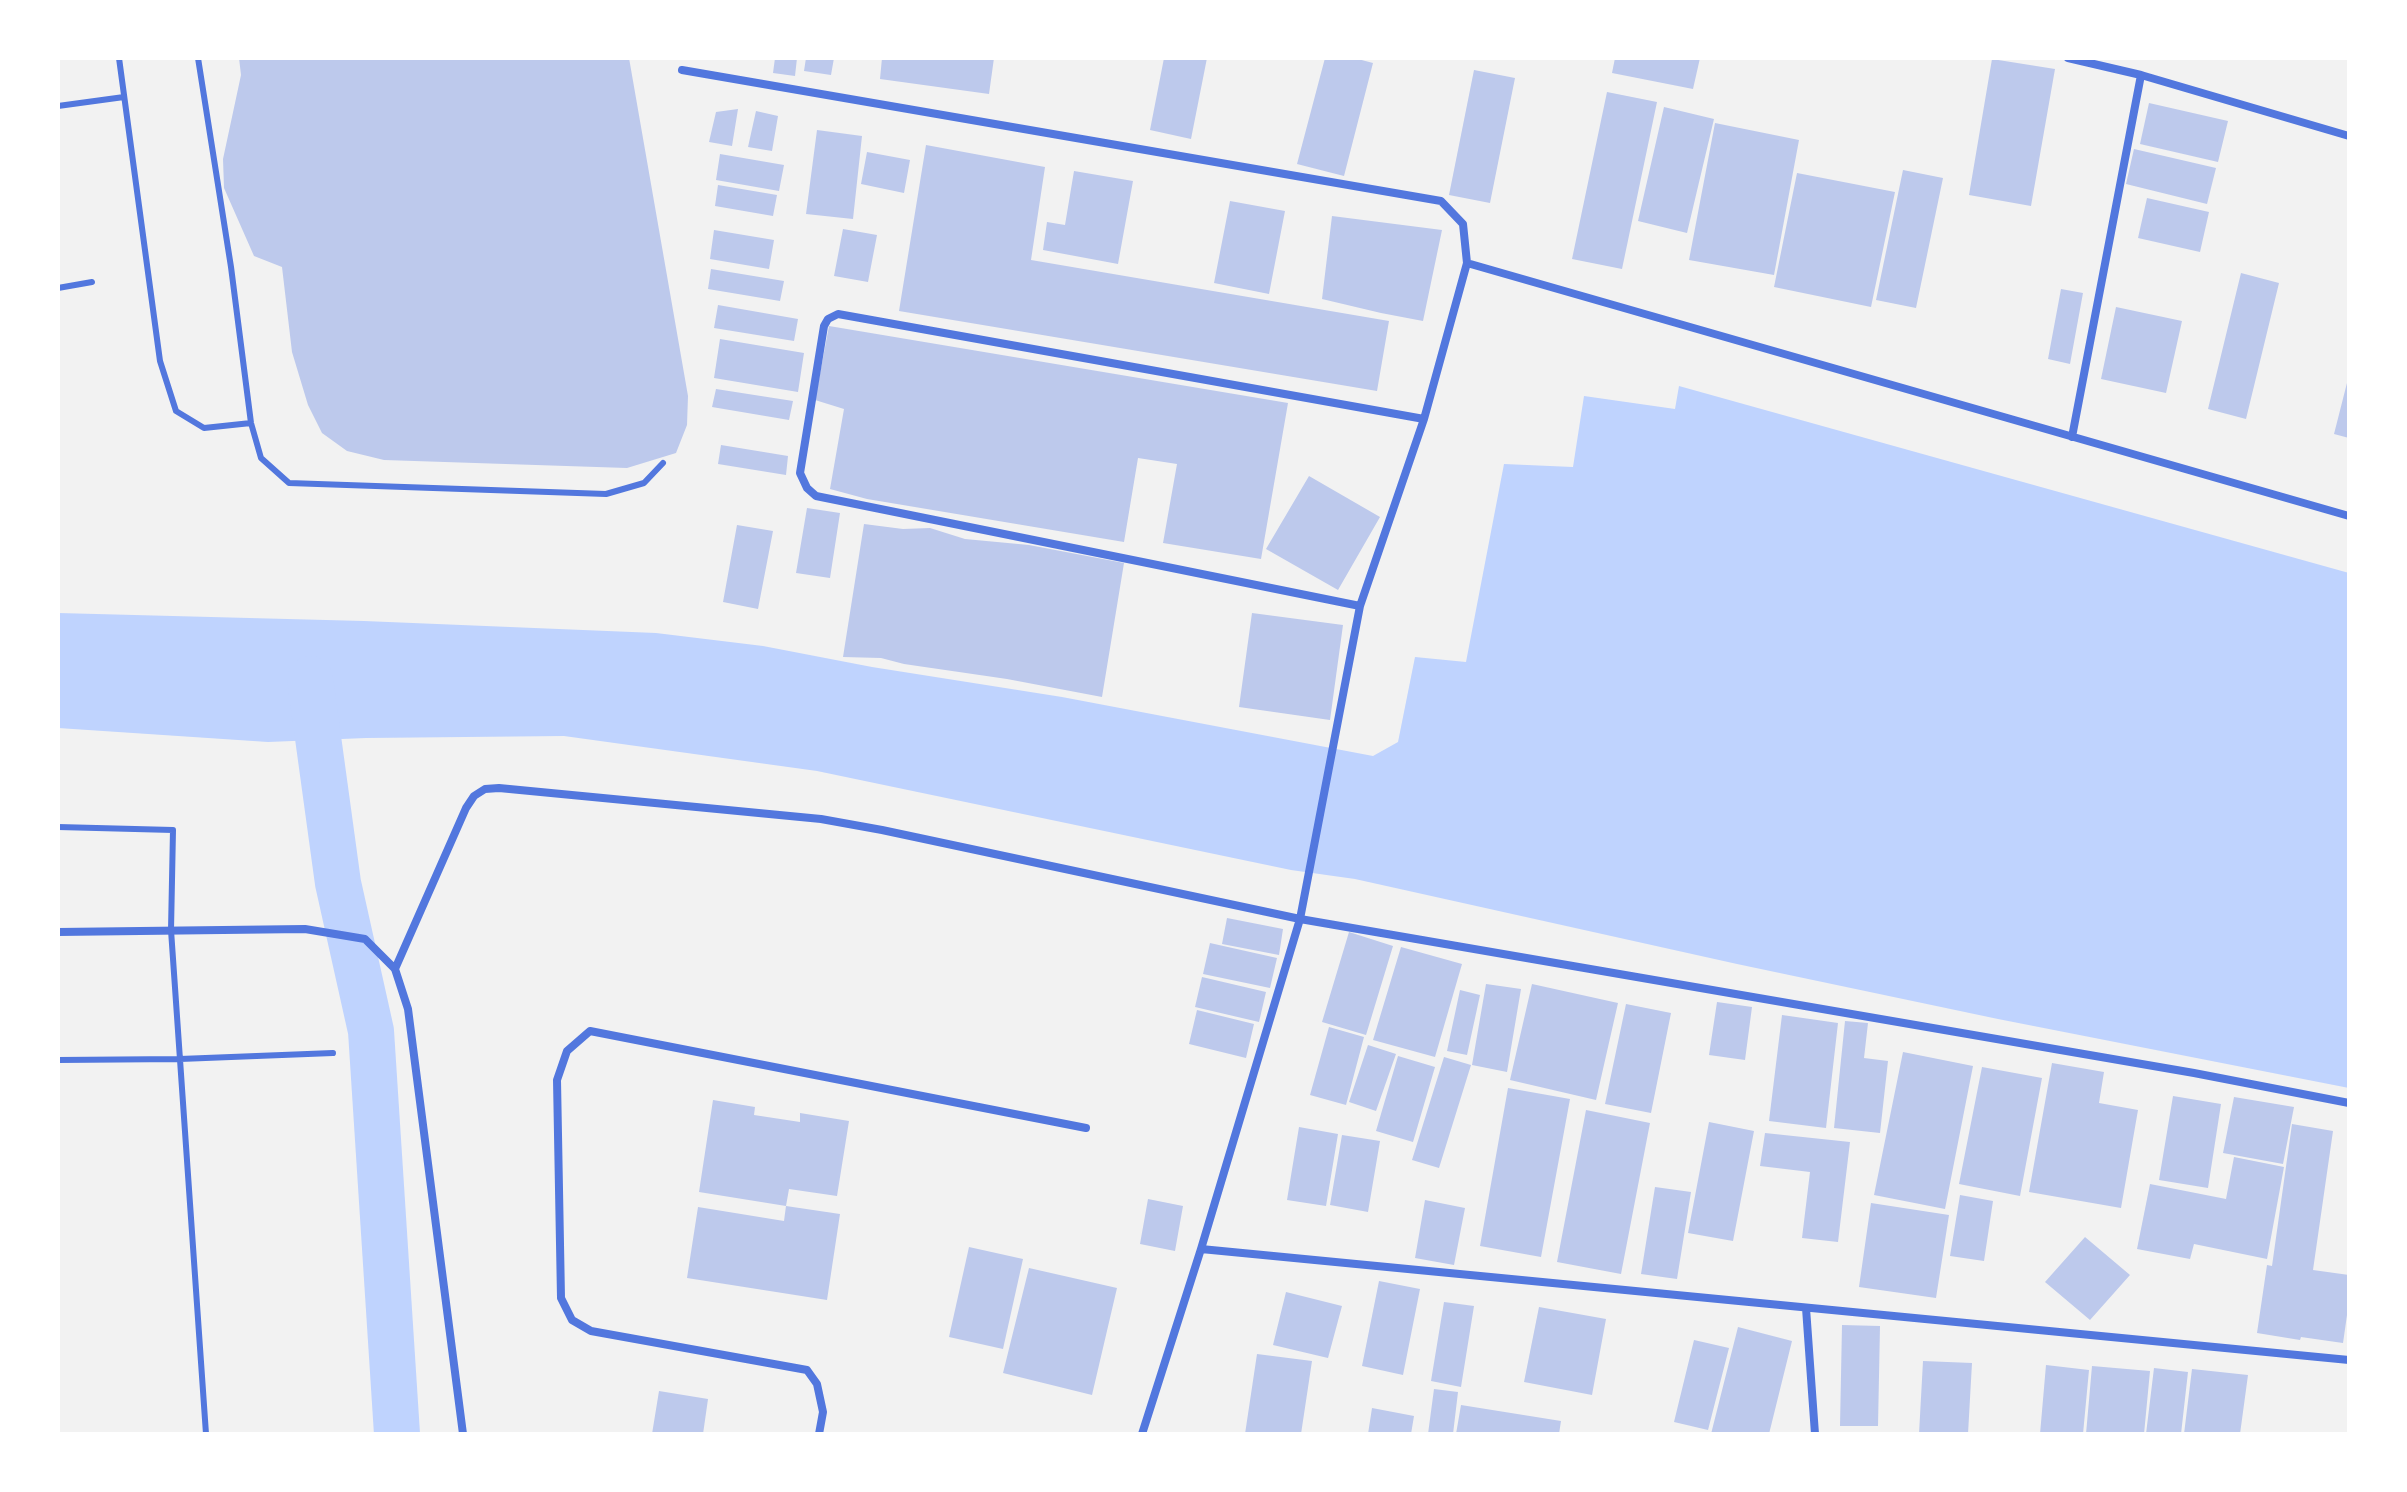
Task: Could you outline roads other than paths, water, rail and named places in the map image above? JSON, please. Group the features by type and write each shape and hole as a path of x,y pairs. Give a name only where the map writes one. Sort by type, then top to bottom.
{"street":[{"path":"2068,58 2141,75 2349,136"},
{"path":"682,70 1441,201 1463,224 1467,263 1424,419 1360,606 1300,919 1142,1434"},
{"path":"2072,437 2141,75"},
{"path":"1467,263 2349,516"},
{"path":"1360,606 816,496 807,488 800,473 824,326 828,319 838,314 1424,419"},
{"path":"395,969 466,808 474,796 485,789 499,788 821,819 1300,919 2178,1070 2349,1103"},
{"path":"58,932 305,929 365,939 395,969 408,1009 463,1434"},
{"path":"819,1434 823,1412 817,1384 807,1370 591,1331 572,1320 561,1298 557,1096 557,1080 567,1051 590,1031 1086,1128"},
{"path":"1201,1249 2349,1360"},
{"path":"1806,1308 1815,1434"}],"lane":[{"path":"119,58 160,361 176,411 204,428 251,423"},
{"path":"198,58 231,267 251,423 261,458 289,483 606,494 644,483 663,463"},
{"path":"58,106 124,97"},
{"path":"58,288 92,282"},
{"path":"58,827 173,830 171,930 206,1434"},
{"path":"58,1060 333,1053"}],"water":[{"path":"1679,386 2349,573 2349,1088 1998,1019 1355,879 1291,870 817,771 564,736 268,742 58,728 58,613 656,633 763,646 1062,697 1373,756 1398,742 1415,657 1466,662 1504,464 1573,467 1584,396 1675,409"}],"waterway":[{"path":"310,679 338,883 371,1031 397,1434"}]}
